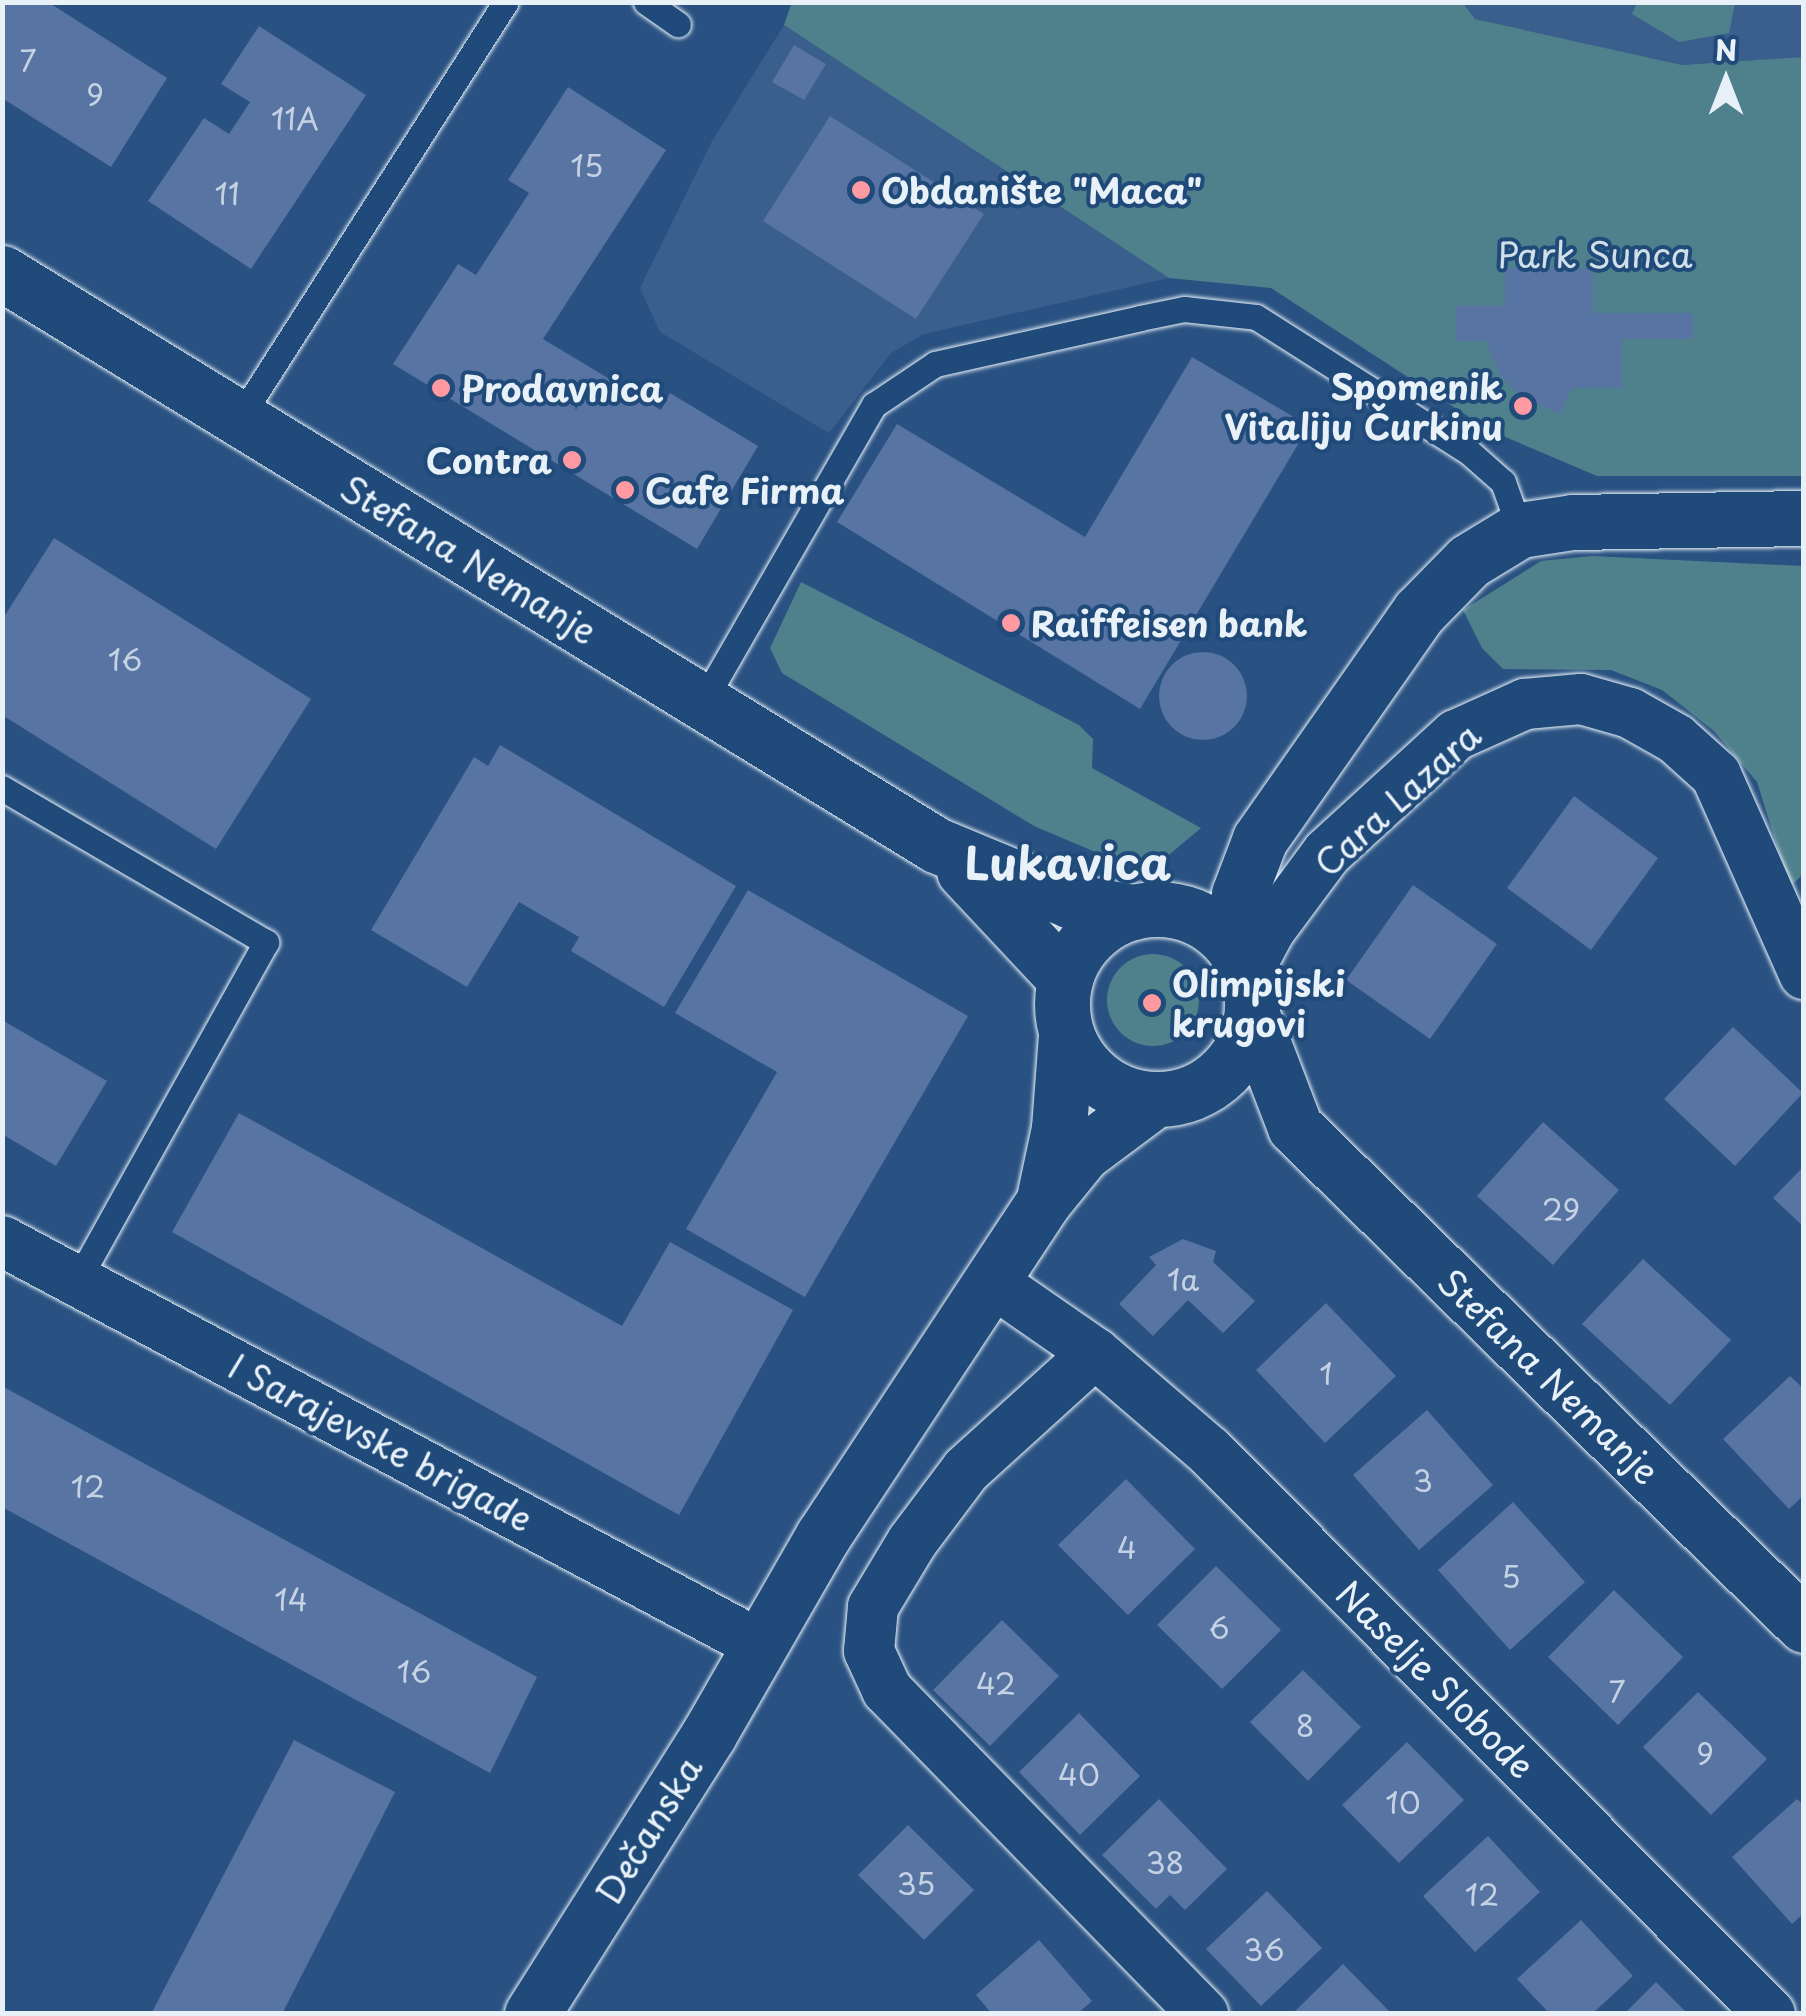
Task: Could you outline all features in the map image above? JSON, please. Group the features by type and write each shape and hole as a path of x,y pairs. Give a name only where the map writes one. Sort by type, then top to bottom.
{"main road":[{"name":"Stefana Nemanje","path":"2,273 936,845 1070,901 1147,911"},
{"name":"Cara Lazara","path":"1245,979 1239,894 1260,839 1419,612 1468,561 1520,530 1635,518 1804,518"},
{"name":"Cara Lazara","path":"1147,911 1195,894 1260,839"},
{"name":"Stefana Nemanje","path":"936,845 1006,909 1065,978"},
{"path":"1147,911 1202,921 1245,979 1230,1065 1095,1143 1043,1202 1059,1128 1066,1035 1065,978 1090,936 1147,911"},
{"name":"Stefana Nemanje","path":"1245,979 1295,1128"},
{"path":"1066,1035 1100,1081 1169,1098"},
{"name":"Stefana Nemanje","path":"1169,1098 1257,1110 1295,1128 1804,1625"},
{"name":"Dečanska","path":"532,2014 758,1644 1043,1202"}],"street":[{"name":"Cara Lazara","path":"1245,979 1270,930 1328,853 1456,735 1526,704 1581,699 1630,714 1676,738 1716,775 1804,974"},
{"name":"I Sarajevske brigade","path":"2,1241 758,1644"},
{"name":"Naselje Slobode","path":"991,1281 1095,1353 1209,1451 1770,2014"},
{"path":"1095,1353 966,1470 912,1542 873,1608 869,1651 887,1690 1203,2014"}],"lane":[{"path":"239,418 506,2"},
{"path":"646,2 678,24"},
{"path":"703,702 874,404 936,364 1140,318 1184,309 1256,317 1469,452 1503,482 1520,530"},
{"path":"2,788 266,942 77,1281"}],"shaded area":[{"path":"1462,3 1803,3 1803,57 1682,65 1475,19"},
{"name":"Obdanište \"Maca\"","path":"784,25 1169,278 924,334 891,353 829,433 660,332 640,288 711,143"}],"green space":[{"name":"Park Sunca","path":"792,2 1462,2 1475,19 1682,65 1803,57 1803,476 1597,476 1489,430 1271,288 1169,278 784,25"},
{"path":"1637,2 1735,3 1729,33 1679,42 1632,14"},
{"path":"1592,556 1803,566 1803,874 1790,887 1757,782 1714,731 1662,690 1611,670 1503,669 1482,648 1463,610 1541,561"},
{"path":"801,582 1079,725 1093,739 1092,768 1201,828 1164,859 1107,857 1034,826 782,673 770,648"},
{"path":"1153,954 1171,957 1186,967 1196,982 1196,1018 1186,1033 1171,1043 1153,1046 1135,1043 1120,1033 1110,1018 1107,1000 1110,982 1120,967 1135,957"}],"building":[{"path":"2,2 48,2 167,78 111,167 2,98"},
{"path":"259,26 366,95 251,269 148,201 204,118 229,134 250,102 221,84"},
{"path":"794,45 826,64 804,100 772,82"},
{"path":"568,87 666,150 543,339 661,410 670,393 758,446 697,549 393,364 458,264 476,275 529,193 508,180"},
{"path":"830,116 984,214 916,319 763,221"},
{"path":"1505,268 1593,268 1593,313 1693,313 1693,339 1622,339 1622,388 1572,388 1560,414 1521,396 1500,376 1486,341 1456,341 1456,306 1505,306"},
{"path":"1192,357 1309,426 1140,709 837,522 897,424 1085,537"},
{"path":"54,538 311,699 216,849 2,715 2,620"},
{"path":"1203,652 1228,659 1240,671 1247,696 1240,721 1228,733 1203,740 1178,733 1166,721 1159,696 1166,671 1178,659"},
{"path":"500,745 736,886 664,1007 571,951 579,937 519,902 467,987 371,930 474,757 488,766"},
{"path":"1574,796 1658,858 1591,950 1507,888"},
{"path":"1413,885 1497,944 1430,1039 1346,980"},
{"path":"748,890 968,1016 805,1297 686,1229 777,1072 675,1013"},
{"path":"2,1020 107,1081 56,1166 2,1134"},
{"path":"1733,1027 1803,1093 1735,1166 1664,1099"},
{"path":"239,1113 622,1326 670,1242 793,1310 679,1515 172,1232"},
{"path":"1543,1122 1619,1190 1553,1265 1477,1196"},
{"path":"1804,1166 1804,1227 1773,1198"},
{"path":"1183,1239 1216,1251 1213,1262 1255,1301 1223,1333 1188,1300 1153,1336 1119,1304 1156,1265 1149,1257"},
{"path":"1643,1259 1731,1340 1670,1405 1582,1324"},
{"path":"1326,1303 1396,1376 1325,1443 1256,1370"},
{"path":"1790,1376 1804,1389 1804,1495 1789,1509 1723,1439"},
{"path":"2,1386 537,1677 490,1773 2,1507"},
{"path":"1427,1410 1493,1485 1419,1550 1353,1475"},
{"path":"1126,1479 1195,1549 1128,1615 1058,1545"},
{"path":"1513,1502 1585,1582 1510,1650 1438,1570"},
{"path":"1216,1566 1281,1630 1222,1689 1157,1625"},
{"path":"1614,1590 1683,1657 1618,1725 1548,1657"},
{"path":"1002,1620 1059,1676 990,1746 933,1690"},
{"path":"1303,1670 1361,1727 1308,1781 1250,1722"},
{"path":"1698,1692 1767,1759 1711,1815 1643,1747"},
{"path":"1079,1713 1140,1776 1080,1835 1019,1772"},
{"path":"294,1740 395,1792 282,2014 151,2014"},
{"path":"1407,1742 1464,1800 1399,1863 1342,1805"},
{"path":"1159,1799 1227,1869 1185,1910 1170,1895 1156,1909 1102,1855"},
{"path":"1797,1799 1804,1805 1804,1913 1792,1924 1732,1857"},
{"path":"908,1825 974,1890 924,1940 858,1875"},
{"path":"1488,1836 1540,1892 1475,1952 1423,1896"},
{"path":"1267,1891 1322,1948 1261,2006 1206,1949"},
{"path":"1581,1920 1633,1976 1592,2014 1550,2014 1517,1979"},
{"path":"1039,1940 1092,2001 1077,2014 992,2014 976,1995"},
{"path":"1343,1964 1392,2014 1292,2014"},
{"path":"1656,1982 1688,2014 1624,2014"}],"place":[{"name":"Obdanište \"Maca\"","path":"861,190"},
{"name":"Prodavnica","path":"441,388"},
{"name":"Spomenik Vitaliju Čurkinu","path":"1523,406"},
{"name":"Contra","path":"572,460"},
{"name":"Cafe Firma","path":"625,490"},
{"name":"Raiffeisen bank","path":"1011,623"},
{"name":"Olimpijski krugovi","path":"1152,1003"}],"district":[{"name":"Lukavica","path":"1068,862"}]}
